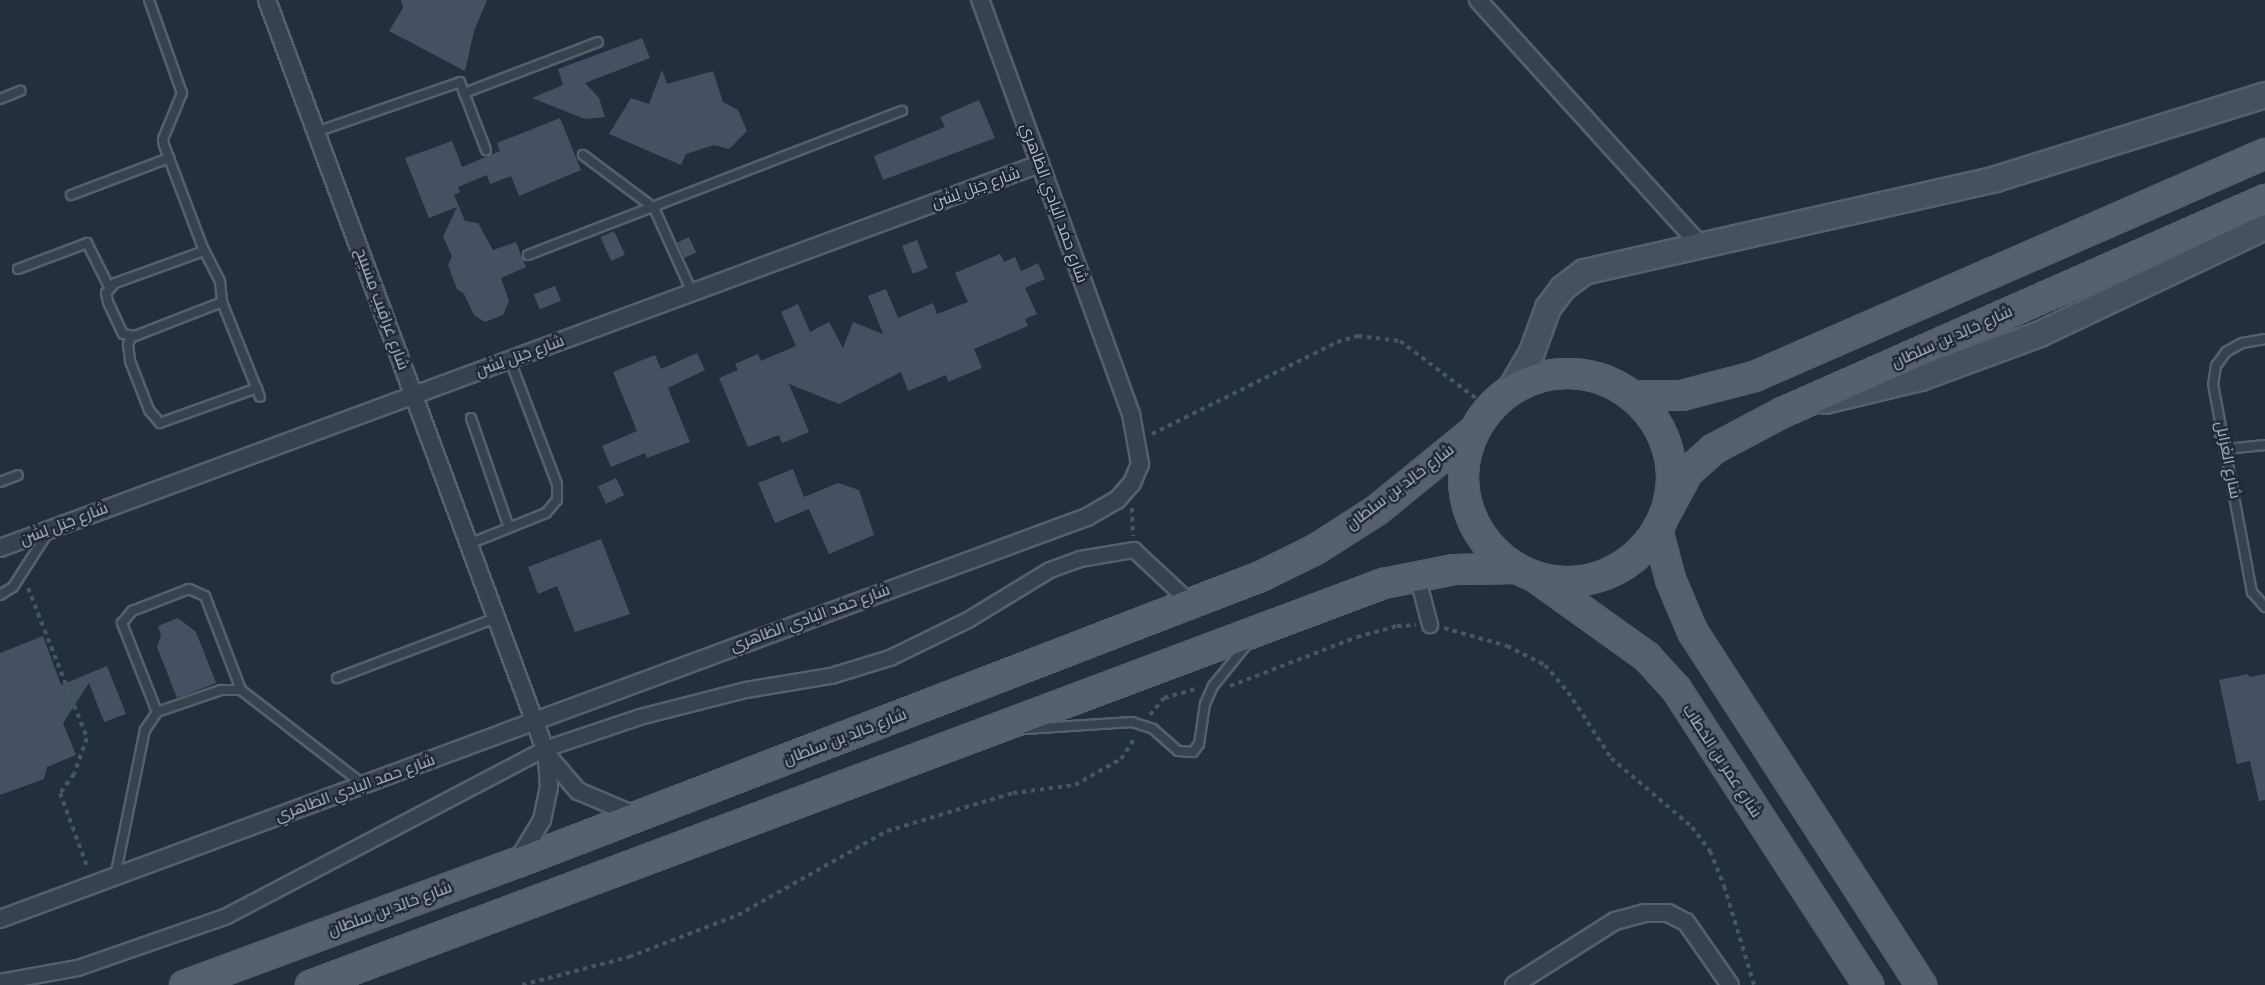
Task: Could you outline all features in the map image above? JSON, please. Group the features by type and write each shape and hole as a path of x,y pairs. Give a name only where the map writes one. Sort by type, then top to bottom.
{"main road":[{"path":"1510,390 1532,352 1548,308 1563,288 1584,272 1996,179 2265,95"},
{"path":"1631,395 1681,395 1754,376 2265,153"},
{"name":"شارع خالِد بن سلطان","path":"1661,520 1699,460 1714,447 1782,412 2265,199"},
{"path":"1782,412 1921,378 2040,334 2265,227"},
{"path":"310,985 1383,583 1417,574 1454,569 1524,572 1562,581 1590,578 1617,568 1639,552 1661,520 1671,486 1667,452 1649,413 1631,395 1609,382 1567,374 1533,379 1510,390 1489,408 1474,430 1464,460 1466,501 1472,522 1490,548 1524,572"},
{"name":"شارع خالِد بن سلطان","path":"184,985 517,862 1192,604 1316,549 1376,510 1474,430"},
{"path":"1661,520 1670,579 1692,631 1921,985"},
{"name":"شارع عمر بن الخطاب","path":"1524,572 1646,656 1676,689 1868,985"}],"street":[{"name":"شارع عَراقِيب مِسَيبِح","path":"267,0 546,752 549,787 544,812 535,835 517,862"},
{"name":"شارع حمد البادي الظاهري","path":"0,919 1087,517 1117,500 1132,483 1140,464 1138,441 980,0"},
{"path":"1478,0 1701,246"},
{"name":"شارع جَبَل لِشَن","path":"0,548 1040,164"},
{"path":"0,982 78,968 227,916 546,752 640,717 746,690 831,676 890,658 960,624 1050,570 1080,559 1134,550 1192,604"},
{"path":"1417,574 1430,625"},
{"name":"شارع عَراقِيب مِسَيبِح","path":"546,752 578,790 637,816"},
{"path":"1514,985 1615,921 1644,913 1668,913 1686,922 1730,985"}],"lane":[{"path":"149,0 182,93 163,139 204,250 220,282 222,302 258,392 160,423 149,410 130,361 128,344 132,336 222,302"},
{"path":"464,93 598,42"},
{"path":"316,132 460,81 486,150"},
{"path":"0,99 20,91"},
{"path":"528,255 902,111"},
{"path":"583,154 654,208 692,292"},
{"path":"71,195 169,158"},
{"path":"18,269 87,243 109,287 108,302 119,328 132,336"},
{"path":"109,287 204,250"},
{"name":"شارع الغَزايِل","path":"2265,339 2234,347 2216,366 2213,384 2252,592 2265,607"},
{"path":"469,544 551,510 558,495 510,360"},
{"path":"471,418 509,528"},
{"path":"2226,449 2265,444"},
{"path":"0,482 18,475"},
{"path":"0,595 13,587 51,528"},
{"path":"157,712 122,623 132,611 189,589 206,596 241,690 364,785"},
{"path":"337,678 496,618"},
{"path":"983,733 1107,721 1144,724 1161,734 1178,751 1193,752 1199,744 1205,704 1213,686 1237,655 1266,627"},
{"path":"115,877 145,730 157,712 221,690 241,690"}],"path":[{"path":"1138,441 1337,342 1358,336 1379,336 1400,341 1489,408"},
{"path":"1132,483 1134,550"},
{"path":"22,573 87,738 74,774 60,793 94,884"},
{"path":"522,985 629,957 728,919 781,894 887,831 1013,793 1076,785 1120,759 1144,724 1170,695 1213,686 1236,686 1357,637 1397,626 1430,625 1507,646 1545,665 1568,692 1611,758 1692,827 1710,851 1724,886 1754,985"}],"building":[{"path":"401,0 487,0 474,31 465,71 389,31 403,8"},
{"path":"642,38 650,58 585,83 599,98 605,117 585,119 532,98 563,85 558,69"},
{"path":"662,70 667,84 713,71 723,102 738,110 747,131 729,149 714,145 686,154 681,165 609,134 631,98 649,104"},
{"path":"979,100 995,138 883,180 874,156 945,127 940,117"},
{"path":"560,118 581,170 519,196 511,176 490,184 487,175 458,187 460,192 454,195 465,221 478,223 493,250 516,242 526,267 501,278 509,301 503,315 485,322 474,315 464,294 457,289 448,265 452,256 443,237 457,207 429,218 405,158 452,141 462,167 500,151 497,143"},
{"path":"614,231 625,255 611,261 600,237"},
{"path":"689,237 696,252 684,258 677,242"},
{"path":"917,240 928,268 913,274 902,246"},
{"path":"1000,254 1004,262 1015,257 1021,271 1038,263 1045,279 1025,288 1037,314 1025,319 1028,326 974,349 982,368 948,382 946,375 908,391 901,372 839,404 789,384 809,432 782,443 779,435 748,447 719,378 738,370 735,364 758,354 761,361 796,346 781,312 798,304 810,332 829,322 843,348 853,322 883,334 868,296 886,289 898,318 933,303 937,314 968,302 955,273"},
{"path":"555,286 561,301 540,309 534,295"},
{"path":"697,353 705,370 668,388 690,442 647,458 645,453 611,467 602,446 637,431 613,372 655,355 661,369"},
{"path":"793,469 804,497 838,483 859,490 874,535 829,554 809,509 775,523 758,483"},
{"path":"616,478 624,495 606,504 598,486"},
{"path":"601,539 630,614 575,632 557,586 538,594 528,567"},
{"path":"178,618 196,632 216,683 177,698 157,647 161,635 158,626"},
{"path":"43,636 61,685 107,666 126,714 104,722 89,683 63,723 76,755 47,767 44,779 0,795 0,653"},
{"path":"2248,674 2249,677 2265,674 2265,800 2259,801 2250,761 2237,764 2219,680"}]}
